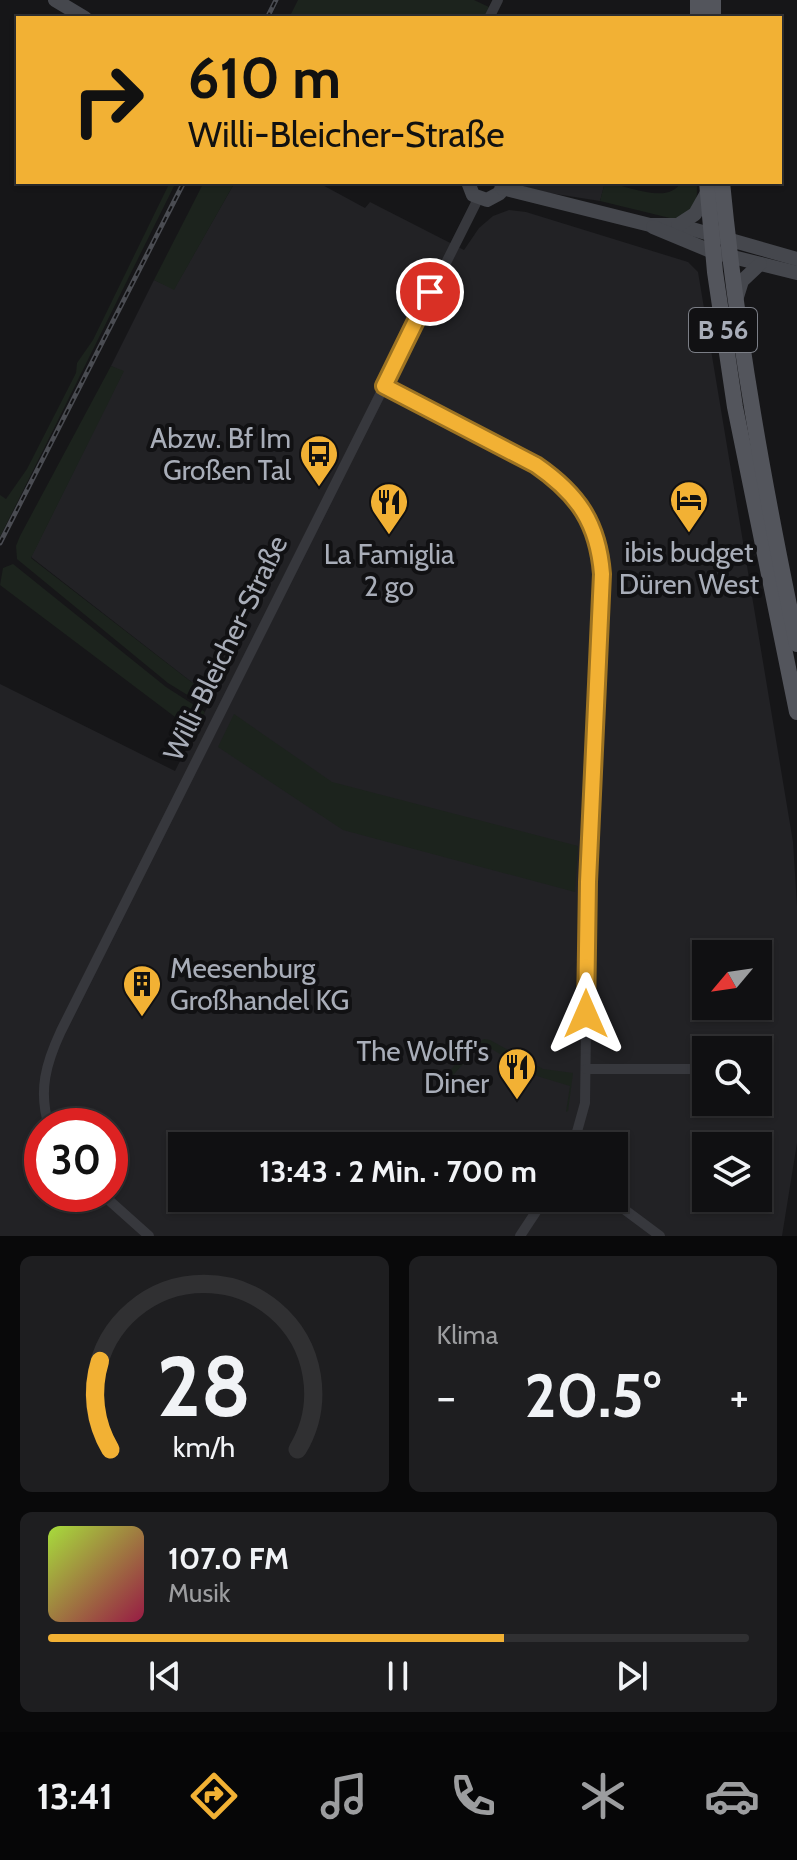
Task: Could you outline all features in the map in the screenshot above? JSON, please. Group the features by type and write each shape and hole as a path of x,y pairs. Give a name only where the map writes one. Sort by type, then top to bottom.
{"main road":[{"path":"55,0 82,16"},
{"path":"468,184 469,190 478,199 492,199 502,185 650,225 672,237 797,259"},
{"path":"678,225 695,214 712,185"},
{"name":"B 56","path":"712,185 735,407 797,712"},
{"path":"650,225 678,225 760,264 797,273"},
{"name":"B 56","path":"720,246 736,302 754,428 797,644"},
{"path":"736,302 742,281 760,264"}],"street":[{"name":"Willi-Bleicher-Straße","path":"45,1108 44,1070 61,1031 478,199"},
{"path":"384,386 536,465 556,479 580,505 600,547 602,574 588,882 585,1103 577,1132"},
{"path":"586,1069 692,1069"},
{"path":"122,1212 149,1236"},
{"path":"520,1236 536,1212"},
{"path":"628,1212 660,1236"}],"shaded area":[{"path":"298,0 474,0 489,7 486,16 290,16"},
{"path":"169,184 175,184 0,537 0,495 6,499 27,469 76,373 77,363 93,340"},
{"path":"203,184 234,184 174,290 154,280"},
{"path":"234,184 321,184 365,208 370,202 464,250 479,228 493,216 509,210 526,212 688,262 698,272 793,842 797,906 797,1143 782,1236 0,1236 0,684 175,771 212,698 31,557 123,372 111,366 154,280 174,289"},
{"path":"518,184 604,184 600,201"},
{"path":"604,184 667,193 679,184 697,184 694,206 674,219 600,201"},
{"path":"111,366 124,371 31,558 212,698 207,707 168,683 17,559 16,546 20,536"},
{"path":"13,564 166,687 205,712 195,732 0,585 3,568"},
{"path":"234,714 332,782 578,846 575,892 343,830 218,747"},
{"path":"484,1039 543,1069 573,1073 568,1111 570,1086 537,1076 485,1045 480,1045 447,1082 443,1079 469,1048"}],"railway":[{"path":"268,16 276,0"},
{"path":"0,543 183,184"}],"place":[{"name":"Abzw. Bf Im Großen Tal","path":"319,488"},
{"name":"ibis budget Düren West","path":"689,534"},
{"name":"La Famiglia 2 go","path":"389,536"},
{"name":"Meesenburg Großhandel KG","path":"142,1018"},
{"name":"The Wolff's Diner","path":"517,1101"}],"route":[{"path":"430,292 384,386 536,465 556,479 580,505 600,547 602,574 592,759 586,1014"}]}
